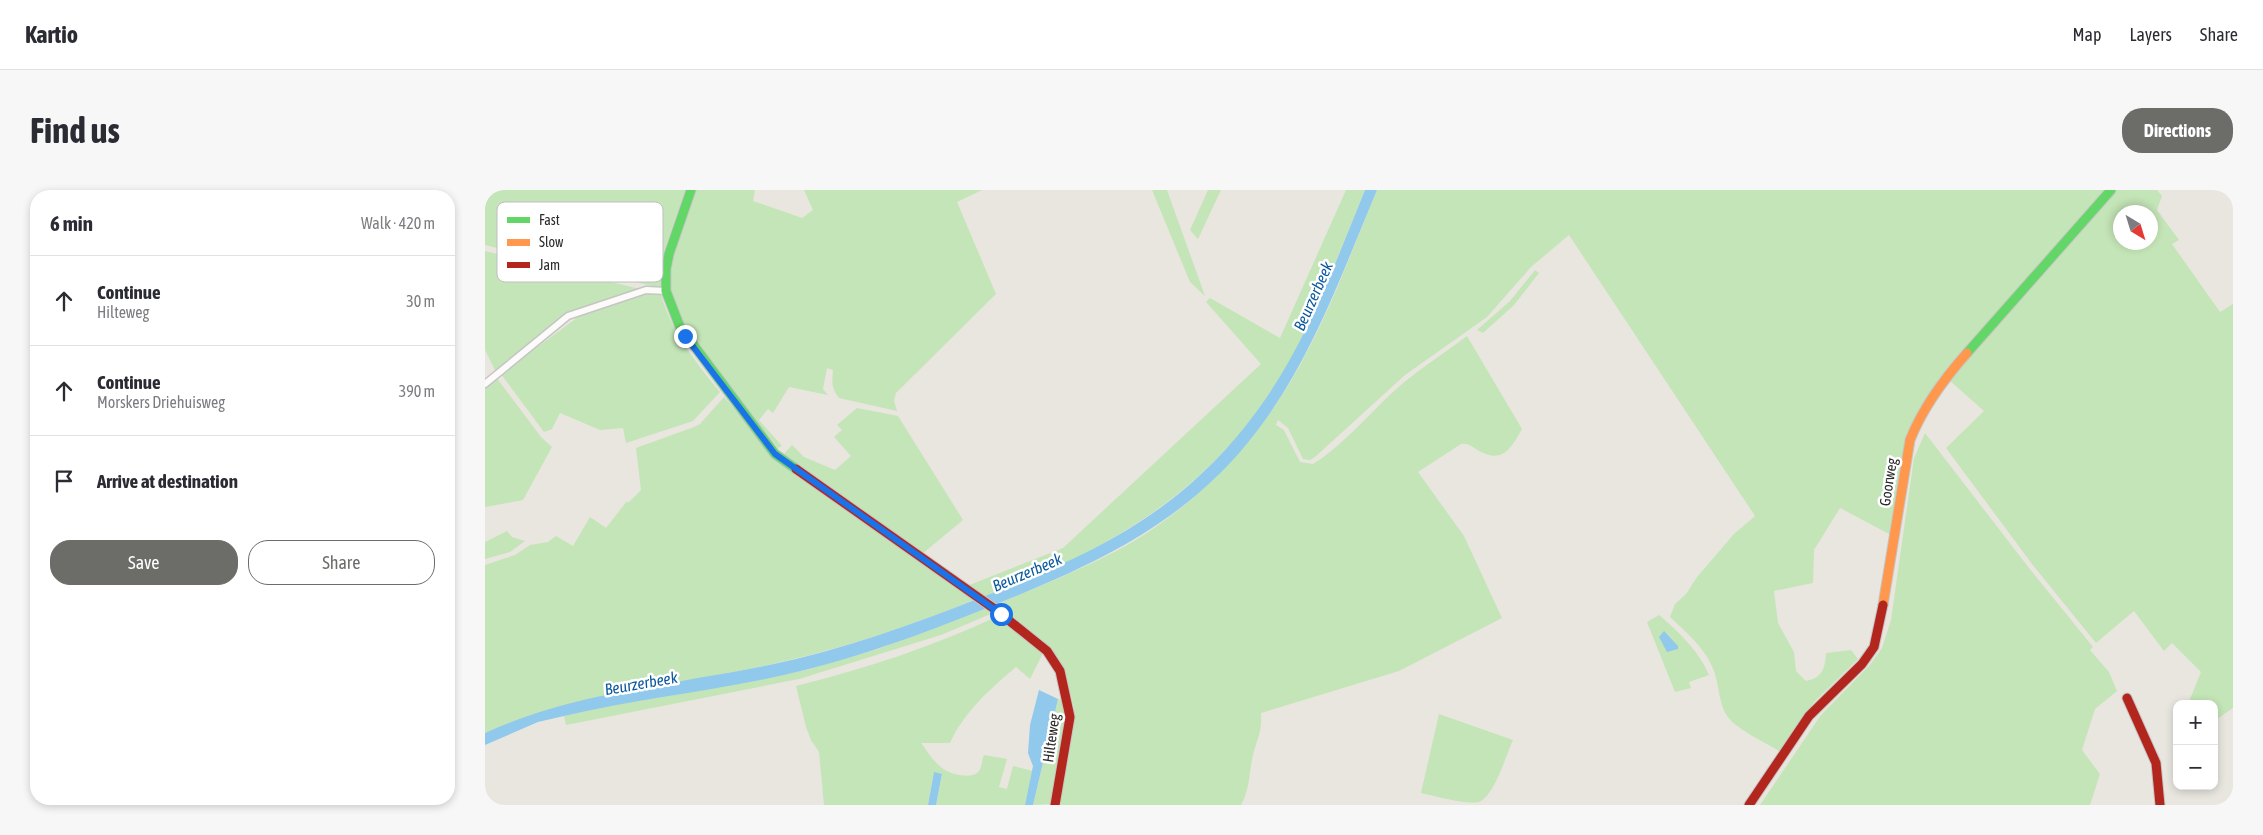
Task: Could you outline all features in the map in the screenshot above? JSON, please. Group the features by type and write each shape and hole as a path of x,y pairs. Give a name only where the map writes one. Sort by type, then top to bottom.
{"street":[{"name":"Hilteweg","path":"691,190 669,254 666,270 667,290 674,314 685,336 775,454 996,610 1047,651 1059,671 1065,688 1070,717 1055,805"},
{"name":"Goorweg","path":"1749,805 1809,716 1862,664 1873,647 1880,627 1907,450 1911,436 1932,397 1946,377 2111,190"},
{"path":"485,384 568,316 646,290 667,290"},
{"path":"2127,698 2156,763 2160,805"}],"green space":[{"path":"485,190 685,190 663,254 663,202 497,202 497,248 485,245"},
{"path":"694,190 755,190 753,201 802,218 813,210 804,190 982,190 957,202 996,294 896,393 894,401 897,411 839,398 833,385 833,370 827,368 823,389 828,395 789,387 773,413 768,409 759,420 782,446 778,448 683,328 669,292 670,266"},
{"path":"1152,190 1167,190 1205,296 1190,282"},
{"path":"1208,190 1221,190 1198,239 1190,230"},
{"path":"1346,190 1365,190 1328,281 1285,370 1258,412 1227,449 1192,482 1155,511 1115,537 1029,579 983,597 967,586 1063,548 1261,364 1206,302 1210,298 1280,338"},
{"path":"1377,190 2107,190 1937,383 1907,433 1891,535 1840,508 1814,550 1813,583 1774,591 1778,623 1794,652 1796,671 1806,681 1816,678 1822,672 1826,653 1851,650 1858,659 1814,702 1779,751 1744,731 1727,716 1722,706 1716,676 1711,663 1695,642 1670,617 1675,604 1686,594 1697,577 1734,534 1755,516 1569,235 1531,267 1487,317 1405,375 1315,457 1310,460 1303,459 1288,428 1278,420 1276,425 1284,430 1300,462 1313,464 1344,440 1402,384 1467,336 1522,429 1510,448 1500,455 1487,455 1468,445 1461,444 1418,472 1464,536 1502,618 1399,671 1261,713 1260,730 1246,793 1241,805 1059,805 1074,707 1069,688 1052,653 1034,634 995,605 1080,569 1129,544 1158,526 1185,505 1234,458 1276,405 1294,376 1337,288"},
{"path":"2117,190 2157,190 2162,196 2158,207 2158,205 2113,205 2113,250 2158,250 2158,211 2179,240 2172,244 2220,312 2233,304 2233,708 2218,718 2218,700 2190,700 2201,672 2172,643 2164,651 2134,611 2096,643 2032,564 1946,448 1984,411 1949,380"},
{"path":"485,251 497,254 497,282 611,282 640,289 571,311 496,372 485,350"},
{"path":"1535,270 1539,273 1514,305 1483,333 1477,330 1510,301"},
{"path":"636,282 661,282 660,288"},
{"path":"648,292 661,295 671,322 678,334 720,392 693,421 626,443 623,428 600,430 560,413 552,429 544,432 501,374 578,317"},
{"path":"496,377 541,437 552,447 523,500 485,507 485,387"},
{"path":"724,397 767,447 790,469 975,600 900,628 850,644 736,672 591,699 520,719 485,733 485,565 515,555 530,545 548,542 556,536 573,546 590,517 606,528 627,501 628,503 641,490 636,448 700,424"},
{"path":"857,408 898,416 963,520 922,554 784,454 792,445 804,457 835,470 851,456 834,437 842,430 837,425"},
{"path":"1925,433 2029,568 2093,647 2090,650 2109,672 2117,691 2095,709 2082,750 2100,774 2090,805 1760,805 1821,715 1869,666 1882,648 1891,620 1914,458"},
{"path":"507,531 512,537 525,541 510,552 485,559 485,542"},
{"path":"987,608 993,613 941,635 799,679 566,725 564,716 592,709 806,670 878,649"},
{"path":"1659,615 1688,642 1700,658 1709,675 1689,682 1691,688 1675,692 1647,622"},
{"path":"998,616 1044,651 1030,679 1016,667 970,711 950,743 921,743 938,765 948,772 959,775 969,776 977,773 984,755 1007,759 999,787 1007,789 1013,766 1033,771 1025,805 936,805 942,775 934,772 928,805 824,805 819,752 811,740 806,727 796,686 899,656"},
{"path":"1058,699 1064,701 1066,718 1052,804 1033,805"},
{"path":"1439,714 1513,740 1495,783 1485,798 1479,802 1459,801 1421,793"}],"water":[{"path":"1365,190 1377,190 1325,315 1294,375 1277,403 1257,431 1229,464 1199,493 1167,518 1133,540 1097,560 1022,594 938,627 872,650 775,677 594,709 538,722 485,745 485,733 519,719 554,708 625,691 796,659 876,636 928,618 1063,564 1137,524 1171,500 1203,473 1233,441 1262,404 1307,327"},
{"path":"1664,631 1678,646 1678,649 1667,652 1659,637"},
{"path":"1039,690 1058,699 1033,805 1025,805 1033,766 1028,753 1030,725"},
{"path":"934,772 942,774 936,805 928,805"}],"traffic: fast":[{"path":"691,190 669,254 666,269 666,291 680,327 775,454 796,469"},
{"path":"1967,353 2111,190"}],"traffic: slow":[{"path":"1883,605 1910,440 1934,394 1967,353"}],"traffic: jam":[{"path":"796,469 996,610 1047,651 1060,671 1070,717 1055,805"},
{"path":"1749,805 1809,716 1862,664 1874,647 1883,605"},
{"path":"2127,698 2156,763 2160,805"}],"route":[{"path":"685,336 775,454 1001,614"}],"water label":[{"name":"Beurzerbeek","path":"1313,296"},
{"name":"Beurzerbeek","path":"1027,572"},
{"name":"Beurzerbeek","path":"641,683"}]}
